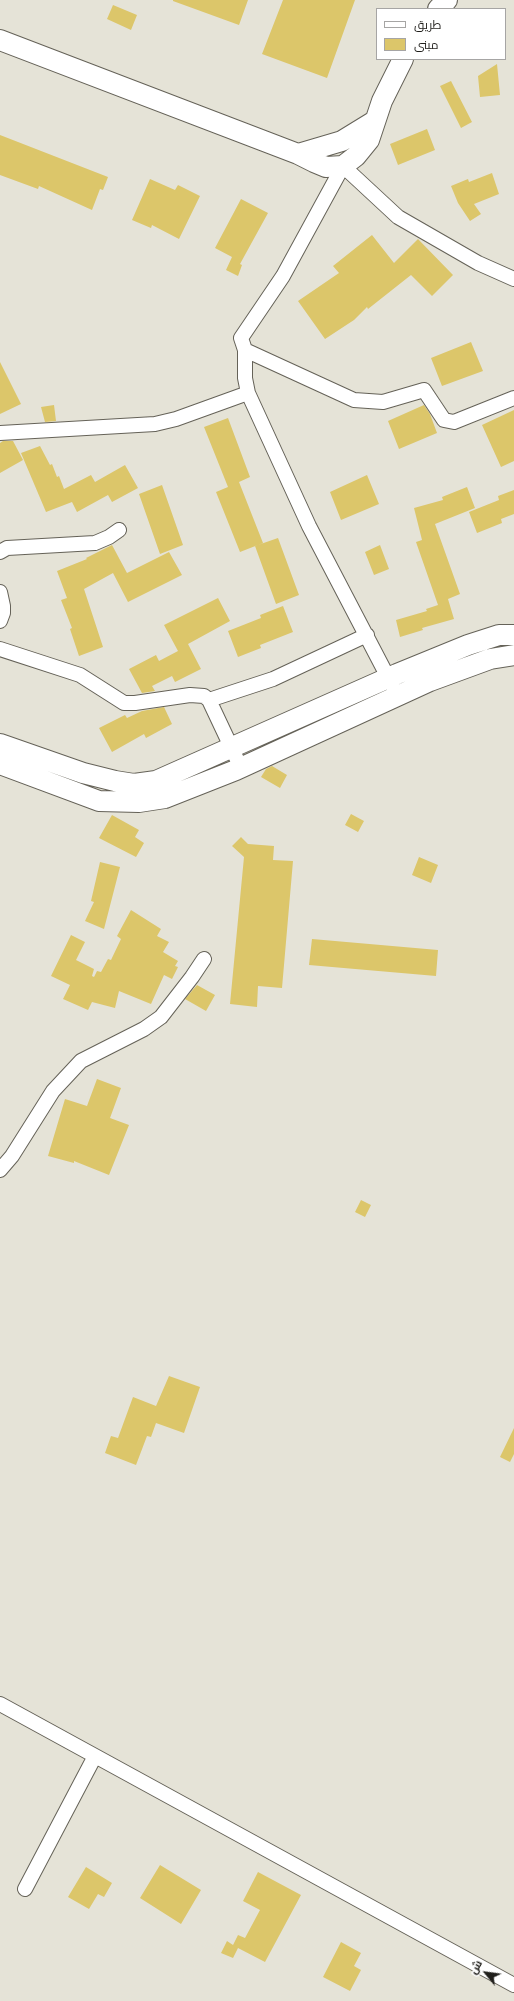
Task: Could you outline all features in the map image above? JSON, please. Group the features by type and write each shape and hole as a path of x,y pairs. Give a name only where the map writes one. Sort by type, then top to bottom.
{"street":[{"path":"0,40 298,154 314,162 326,166 343,166 398,217 478,263 514,279"},
{"path":"397,696 367,635 309,526 248,393 244,367 245,350 241,338 283,276 343,166 356,156 369,140 373,122 402,60"},
{"path":"298,154 342,141 373,122"},
{"path":"245,350 354,400 383,402 424,390 444,420 454,422 514,398"},
{"path":"0,433 155,424 176,419 248,393"},
{"path":"0,552 7,548 95,543 120,530"},
{"path":"0,592 3,613 0,621"},
{"path":"209,700 273,679 367,635"},
{"path":"0,744 83,773 115,781 134,784 156,781 389,678 468,645 499,635 514,635"},
{"path":"0,649 80,675 124,702 135,703 190,695 204,696 209,700 241,768"},
{"path":"0,764 99,801 139,802 165,798 241,768 430,681 490,659 514,655"},
{"path":"0,1170 12,1156 53,1091 81,1061 144,1029 161,1017 204,959"},
{"path":"0,1704 514,1985"},
{"path":"25,1889 95,1756"}],"building":[{"path":"173,0 248,0 239,25"},
{"path":"283,0 355,0 327,78 262,54"},
{"path":"113,5 137,15 131,30 107,19"},
{"path":"497,64 500,95 480,97 478,76"},
{"path":"451,81 472,122 461,128 440,86"},
{"path":"427,129 435,150 398,165 390,144"},
{"path":"0,135 108,177 103,190 100,189 92,210 39,186 38,189 0,175"},
{"path":"492,173 499,194 474,204 481,214 470,221 458,203 451,186 468,179 469,182"},
{"path":"150,179 175,190 178,185 200,196 179,239 152,225 151,228 132,220"},
{"path":"241,199 268,213 240,264 242,265 238,276 226,270 232,257 215,248"},
{"path":"372,235 394,263 418,239 453,275 432,296 411,275 368,309 367,307 354,320 325,339 298,301 339,273 333,266"},
{"path":"471,342 483,371 442,386 431,358"},
{"path":"0,362 21,404 0,414"},
{"path":"54,405 56,421 45,422 41,407"},
{"path":"424,405 430,414 437,433 399,449 388,421"},
{"path":"514,410 514,461 501,467 482,425"},
{"path":"228,418 250,477 239,482 263,543 240,552 216,492 228,487 204,427"},
{"path":"3,441 13,441 23,460 0,473 0,443"},
{"path":"40,446 50,465 52,464 57,477 59,476 64,489 91,475 95,482 125,465 138,488 112,502 108,495 77,512 72,502 46,512 21,453"},
{"path":"367,475 379,504 341,520 330,492"},
{"path":"162,485 183,545 160,554 139,494"},
{"path":"467,487 475,508 435,524 460,594 448,599 454,619 422,628 423,630 400,637 396,620 427,611 426,609 438,605 416,542 422,540 414,508 443,500 442,497"},
{"path":"514,490 514,514 501,519 502,523 477,533 469,512 499,500 498,496"},
{"path":"278,538 299,595 276,604 255,546"},
{"path":"112,545 127,573 169,552 182,575 128,602 113,573 84,589 103,647 79,656 70,629 72,628 61,600 67,598 57,571 87,559 86,558"},
{"path":"380,545 389,569 374,575 365,552"},
{"path":"218,598 230,621 188,644 201,669 175,682 172,676 152,686 155,691 142,693 129,669 156,655 159,661 178,651 164,625"},
{"path":"283,606 293,632 260,645 261,648 238,657 228,631 261,618 260,615"},
{"path":"164,707 172,724 146,738 144,734 112,752 99,728 125,715 127,718 142,711"},
{"path":"272,766 287,775 280,788 261,777 266,769"},
{"path":"351,814 364,821 358,832 345,825"},
{"path":"112,815 139,830 135,837 144,843 136,857 99,838"},
{"path":"241,837 248,844 274,846 273,860 293,861 282,988 258,986 257,1007 230,1004 244,857 232,846"},
{"path":"419,857 438,865 431,883 412,875"},
{"path":"100,862 120,867 104,929 85,921 94,902 91,901"},
{"path":"131,910 161,929 157,936 169,942 163,952 178,961 175,966 178,967 172,979 164,975 151,1004 119,991 115,1008 92,1002 88,1010 63,999 70,985 51,976 71,935 85,942 76,960 94,969 92,976 94,977 97,971 101,972 108,959 111,960 121,939 117,936"},
{"path":"312,939 438,950 436,976 309,965"},
{"path":"197,985 215,995 206,1011 185,999"},
{"path":"97,1079 121,1088 110,1118 129,1125 109,1175 74,1161 74,1163 48,1156 65,1099 87,1106"},
{"path":"361,1200 371,1205 365,1217 355,1212"},
{"path":"169,1376 200,1387 184,1433 156,1423 151,1437 147,1436 136,1465 105,1453 111,1436 118,1438 133,1397 156,1406"},
{"path":"514,1428 514,1454 510,1462 500,1457"},
{"path":"160,1865 201,1890 181,1924 140,1898"},
{"path":"86,1867 112,1883 104,1897 98,1894 89,1909 68,1897"},
{"path":"258,1872 301,1895 265,1962 238,1948 233,1958 221,1953 227,1941 233,1945 238,1935 245,1938 260,1910 243,1901"},
{"path":"341,1942 361,1953 354,1966 361,1970 350,1991 323,1977"}]}
